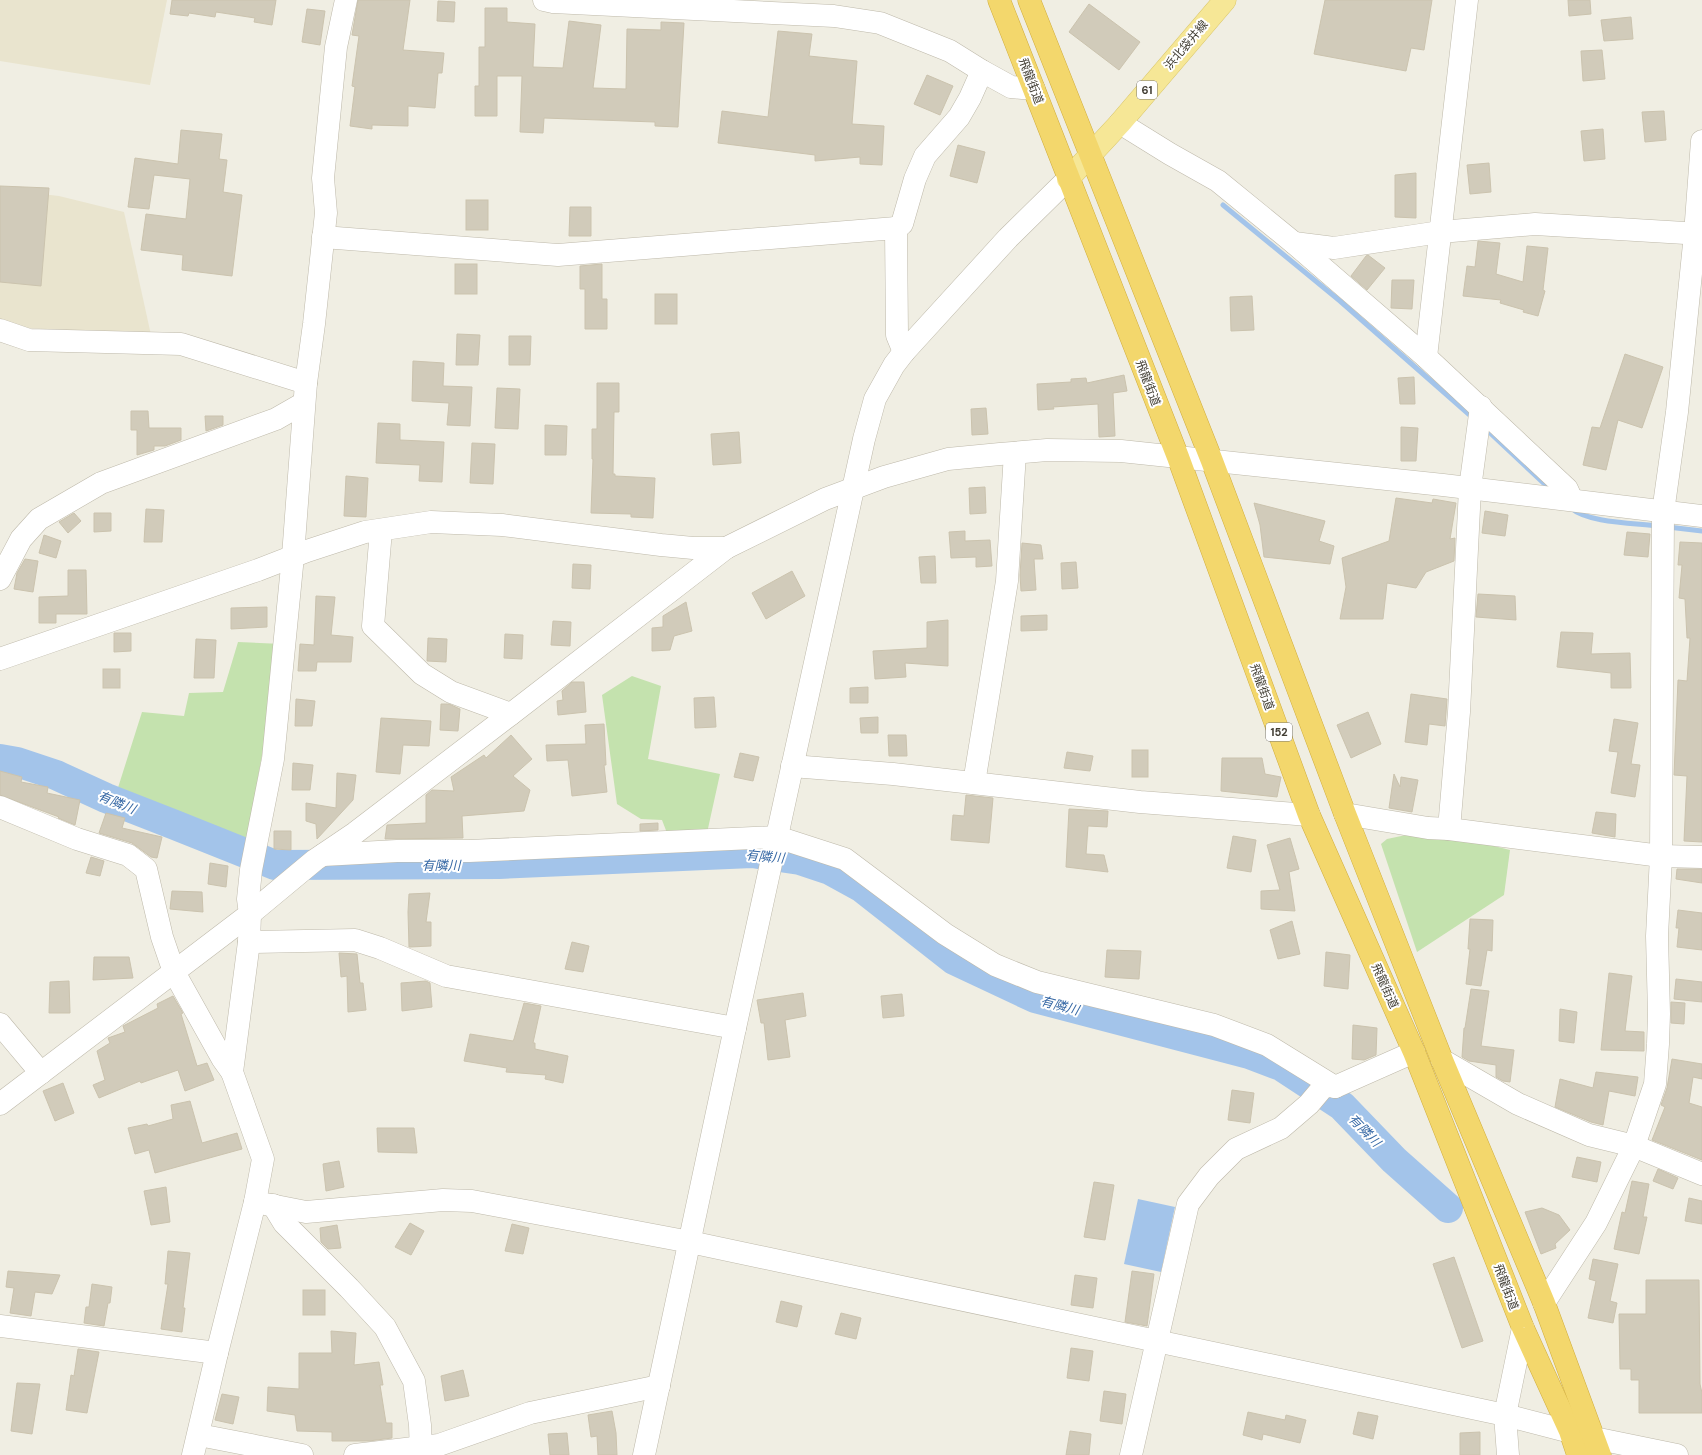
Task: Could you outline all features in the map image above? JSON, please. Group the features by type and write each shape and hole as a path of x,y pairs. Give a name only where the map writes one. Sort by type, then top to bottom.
{"highway":[{"name":"飛龍街道","path":"999,0 1178,457 1310,815 1414,1052 1523,1328 1570,1431 1578,1455"},
{"name":"飛龍街道","path":"1029,0 1212,461 1345,814 1442,1060 1544,1303 1597,1446"}],"main road":[{"name":"浜北袋井線","path":"1068,179 1120,123 1225,0"}],"street":[{"path":"232,1072 249,942 250,914 248,899 251,870 273,759 293,556 305,393 326,213 323,178 334,63 346,0"},
{"path":"544,0 721,6 834,16 880,23 950,51 1011,87 1034,89"},
{"path":"1426,357 1467,0"},
{"path":"323,237 558,255 896,228 902,224 915,179 925,156 959,116 970,98 982,71"},
{"path":"1120,123 1170,154 1218,181 1294,243 1426,357 1567,489 1572,500"},
{"path":"1544,1303 1596,1223 1634,1146 1655,1084 1658,1044 1657,936 1661,856 1663,512 1699,234 1702,141"},
{"path":"644,1455 792,766 875,399 894,365 904,352 1008,238 1068,179"},
{"path":"1294,243 1334,248 1440,232 1535,224 1699,234"},
{"path":"896,228 897,335 904,352"},
{"path":"0,330 29,340 181,344 305,393"},
{"path":"0,579 21,539 39,519 101,483 276,419 305,393"},
{"path":"1449,829 1459,712 1470,488 1481,408"},
{"path":"0,1104 250,914 295,876 511,714 726,548 825,499 884,477 948,459 1047,450 1100,450 1470,488 1702,516"},
{"path":"974,783 1007,581 1015,453"},
{"path":"0,659 258,570 293,556 366,532 431,522 502,525 661,545 693,548 726,548"},
{"path":"381,530 373,626 422,674 451,692 511,714"},
{"path":"792,766 893,774 1140,802 1310,815"},
{"path":"0,807 77,839 128,855 146,870 162,937 174,972 222,1058 232,1072 263,1159 264,1204 216,1353 196,1445 302,1455"},
{"path":"1345,814 1428,828 1449,829 1661,856 1702,857"},
{"path":"319,858 397,851 776,841 846,858 945,934 995,965 1037,982 1214,1026 1267,1045 1330,1086"},
{"path":"249,942 355,940 380,948 446,976 735,1028"},
{"path":"0,1024 41,1073"},
{"path":"1131,1455 1188,1204 1209,1176 1236,1149 1281,1128 1330,1086 1414,1052"},
{"path":"1442,1060 1518,1104 1589,1135 1634,1146 1702,1174"},
{"path":"264,1204 306,1212 443,1200 472,1201 690,1242 1505,1415 1570,1431 1597,1446 1677,1455"},
{"path":"264,1204 349,1288 385,1327 414,1381 420,1425 420,1451"},
{"path":"0,1326 216,1353"},
{"path":"1508,1455 1505,1415 1523,1328"},
{"path":"355,1455 420,1451 530,1413 659,1386"}],"shaded area":[{"path":"0,0 167,0 150,85 0,61"},
{"path":"0,189 59,196 124,212 151,335 10,327 0,324"}],"green space":[{"path":"238,642 282,644 246,844 116,794 142,712 184,716 189,693 223,692"},
{"path":"632,676 661,686 648,759 720,774 707,833 667,833 662,820 641,819 617,804 602,695"},
{"path":"1430,830 1510,850 1504,895 1417,952 1381,844 1387,839"}],"water":[{"path":"1138,1199 1175,1207 1161,1272 1124,1264"}],"building":[{"path":"172,0 276,0 272,25 254,22 255,18 216,12 215,17 189,13 188,16 170,14"},
{"path":"358,0 410,0 403,50 444,53 442,73 438,73 435,108 408,106 408,126 372,125 372,129 350,126 355,87 352,86 359,36 352,35"},
{"path":"1325,0 1432,0 1424,50 1411,48 1406,71 1314,54"},
{"path":"1568,0 1590,0 1591,14 1569,16"},
{"path":"438,1 455,2 454,22 437,21"},
{"path":"1089,4 1140,42 1119,70 1069,32"},
{"path":"485,8 507,8 507,22 535,24 533,67 563,68 569,21 601,25 593,88 626,89 627,29 661,30 661,22 684,23 678,127 655,126 655,122 544,118 543,133 520,132 522,76 497,76 497,116 475,116 475,86 479,86 479,47 485,47"},
{"path":"307,9 325,11 320,45 302,42"},
{"path":"1631,17 1633,39 1604,41 1601,20"},
{"path":"778,31 812,34 809,56 857,61 852,124 884,126 882,165 860,164 860,157 815,161 815,155 718,143 722,111 768,117"},
{"path":"1602,50 1605,79 1583,81 1581,51"},
{"path":"927,75 953,86 940,115 914,104"},
{"path":"1664,111 1666,140 1645,142 1642,112"},
{"path":"1603,129 1605,159 1584,161 1581,131"},
{"path":"181,130 222,134 219,159 227,160 223,192 242,195 232,276 182,270 183,255 141,250 146,214 186,219 190,179 154,175 149,209 128,207 135,158 178,164"},
{"path":"958,145 985,152 977,183 950,176"},
{"path":"1489,163 1491,192 1470,194 1467,165"},
{"path":"1416,173 1416,218 1395,217 1395,175"},
{"path":"0,186 49,188 41,286 0,282"},
{"path":"466,200 488,200 488,230 466,230"},
{"path":"570,207 591,207 591,236 569,236"},
{"path":"1478,241 1500,243 1496,274 1523,282 1527,246 1548,248 1543,290 1545,291 1538,316 1500,303 1501,300 1463,296 1467,266 1475,267"},
{"path":"1368,255 1385,268 1367,290 1351,276"},
{"path":"455,264 477,264 477,294 455,294"},
{"path":"602,264 602,299 607,299 607,329 585,329 585,289 580,289 580,266"},
{"path":"1392,280 1414,280 1412,309 1391,308"},
{"path":"655,294 677,294 677,324 655,324"},
{"path":"1252,296 1254,330 1231,331 1230,297"},
{"path":"457,334 480,335 478,365 456,365"},
{"path":"509,336 531,336 530,365 509,365"},
{"path":"1625,354 1663,367 1642,428 1618,420 1606,470 1583,465 1592,427 1600,428"},
{"path":"413,361 444,363 443,386 472,387 470,426 447,425 449,403 412,401"},
{"path":"1124,375 1127,391 1113,393 1115,436 1099,437 1098,404 1053,407 1054,409 1038,410 1037,384 1071,382 1071,379 1086,378 1087,383"},
{"path":"1414,377 1415,404 1400,404 1398,378"},
{"path":"597,383 619,383 619,412 614,412 613,474 615,474 615,476 655,478 653,518 631,517 631,514 591,513 593,459 592,429 597,429"},
{"path":"497,388 520,389 518,429 495,428"},
{"path":"986,408 988,434 972,435 971,409"},
{"path":"131,411 148,411 149,428 181,428 181,440 165,446 154,446 154,450 137,455 137,430 131,430"},
{"path":"205,416 223,416 223,425 206,431"},
{"path":"378,423 400,424 400,440 444,442 442,482 419,481 420,465 376,463"},
{"path":"545,425 567,426 566,455 545,455"},
{"path":"1401,427 1418,428 1416,461 1401,461"},
{"path":"739,432 741,463 713,465 711,434"},
{"path":"472,443 495,444 493,484 470,483"},
{"path":"346,476 368,478 366,517 344,516"},
{"path":"985,487 986,513 970,514 969,488"},
{"path":"1396,498 1432,503 1433,499 1456,503 1450,539 1455,538 1454,561 1426,572 1416,588 1387,583 1383,619 1340,619 1346,587 1342,558 1389,541"},
{"path":"1254,503 1325,521 1319,541 1334,546 1330,564 1264,557 1260,525"},
{"path":"146,509 164,510 162,542 144,542"},
{"path":"1485,511 1508,515 1505,536 1482,533"},
{"path":"74,513 81,521 68,533 59,522"},
{"path":"94,513 111,513 111,531 94,532"},
{"path":"965,531 965,541 990,540 992,566 976,567 976,557 951,558 949,532"},
{"path":"1627,532 1650,534 1648,557 1624,555"},
{"path":"44,535 61,541 56,558 39,553"},
{"path":"1680,542 1702,543 1702,842 1684,841 1687,776 1674,775 1678,680 1687,681 1690,638 1687,638 1685,599 1679,598 1682,565 1678,565"},
{"path":"1022,543 1041,545 1043,559 1034,559 1036,590 1021,591 1020,575"},
{"path":"935,556 936,583 921,583 919,557"},
{"path":"25,559 38,561 33,592 14,589 17,573"},
{"path":"1076,562 1078,588 1062,589 1061,563"},
{"path":"573,564 591,565 590,589 572,588"},
{"path":"68,570 86,570 87,614 56,614 56,623 39,623 39,597 68,596"},
{"path":"792,571 805,596 766,619 752,593"},
{"path":"1478,594 1515,596 1516,620 1476,617"},
{"path":"316,596 335,597 331,635 353,637 351,662 317,662 316,671 298,671 300,644 314,645"},
{"path":"686,602 692,631 674,636 670,650 652,651 652,628 663,627 663,616"},
{"path":"267,607 267,627 231,629 231,608"},
{"path":"1047,615 1047,630 1021,631 1021,616"},
{"path":"948,620 948,666 905,663 906,677 875,679 873,651 927,648 927,622"},
{"path":"553,621 571,622 570,646 551,645"},
{"path":"1561,632 1593,633 1591,654 1630,653 1631,688 1611,688 1611,673 1557,667"},
{"path":"114,633 131,633 131,651 114,652"},
{"path":"505,634 523,635 522,659 504,658"},
{"path":"428,638 447,639 446,662 427,661"},
{"path":"196,639 216,640 214,678 194,678"},
{"path":"103,669 120,669 120,688 103,688"},
{"path":"572,682 584,682 586,712 558,715 557,701 563,700 562,691"},
{"path":"868,687 868,703 850,703 850,688"},
{"path":"1411,694 1447,699 1445,726 1429,724 1427,745 1405,742"},
{"path":"714,697 716,727 695,728 694,698"},
{"path":"296,699 315,701 312,726 295,726"},
{"path":"441,704 449,704 460,709 458,731 440,730"},
{"path":"1368,712 1381,744 1351,758 1337,725"},
{"path":"878,717 878,733 861,733 860,718"},
{"path":"381,718 431,721 429,746 403,745 400,774 376,772"},
{"path":"1614,719 1638,723 1631,764 1640,765 1635,797 1611,793 1618,752 1609,751"},
{"path":"604,724 606,765 604,765 607,792 572,796 568,760 547,761 546,745 586,744 585,725"},
{"path":"511,735 532,759 513,776 530,790 524,811 462,816 463,838 385,839 387,825 426,823 426,795 432,790 454,791 451,777 484,755 486,758"},
{"path":"888,735 906,735 907,756 889,756"},
{"path":"1132,750 1148,750 1148,777 1132,777"},
{"path":"1067,752 1093,756 1090,771 1064,768"},
{"path":"740,753 759,757 753,781 734,777"},
{"path":"1222,758 1262,758 1265,774 1281,777 1277,797 1221,791"},
{"path":"293,763 313,765 310,790 292,790"},
{"path":"0,771 22,777 21,782 48,787 47,793 80,800 75,825 58,818 59,817 0,795"},
{"path":"337,773 356,775 353,800 317,839 316,824 306,821 306,803 336,808"},
{"path":"1394,774 1400,787 1401,777 1418,780 1412,812 1389,808"},
{"path":"966,795 993,798 989,843 951,840 953,815 964,816"},
{"path":"1069,809 1108,811 1107,827 1088,826 1086,854 1104,855 1108,872 1066,867"},
{"path":"1596,812 1616,814 1615,837 1592,833"},
{"path":"106,813 125,818 122,828 162,837 157,858 151,857 132,843 99,833"},
{"path":"658,823 658,830 640,831 640,824"},
{"path":"274,831 291,831 291,850 274,849"},
{"path":"1233,836 1256,840 1251,872 1227,868"},
{"path":"1290,838 1299,869 1289,872 1295,911 1261,909 1261,891 1280,890 1267,845"},
{"path":"91,857 104,861 100,876 86,873"},
{"path":"210,863 228,866 226,887 208,884"},
{"path":"1677,869 1702,869 1702,883 1676,879"},
{"path":"172,891 202,892 203,912 170,909"},
{"path":"430,893 426,922 431,922 431,946 409,947 409,894"},
{"path":"1678,910 1702,913 1702,950 1677,947 1679,928 1676,928"},
{"path":"1470,919 1493,920 1492,951 1487,950 1481,986 1466,984 1470,949 1468,949"},
{"path":"1292,921 1300,954 1278,959 1270,930"},
{"path":"572,942 589,946 583,972 565,969"},
{"path":"1107,950 1141,951 1139,979 1105,977"},
{"path":"1326,952 1350,955 1348,989 1324,986"},
{"path":"339,953 357,954 360,983 363,983 366,1010 348,1012 347,976 341,977"},
{"path":"94,957 129,957 133,978 93,980"},
{"path":"1609,973 1632,976 1625,1031 1644,1032 1644,1051 1601,1050"},
{"path":"1676,979 1702,982 1702,1002 1674,999"},
{"path":"69,981 70,1013 49,1013 50,982"},
{"path":"426,981 430,983 432,1007 402,1011 401,983"},
{"path":"1471,989 1489,991 1481,1046 1514,1050 1510,1082 1503,1081 1496,1077 1496,1065 1469,1061 1462,1057 1464,1028"},
{"path":"803,993 806,1016 785,1020 790,1057 768,1060 764,1023 761,1023 757,1000"},
{"path":"902,994 904,1016 883,1018 881,996"},
{"path":"173,996 183,1013 181,1014 197,1066 207,1063 214,1080 185,1091 178,1070 141,1083 140,1081 99,1098 93,1085 105,1080 97,1051 110,1043 108,1038 125,1032 123,1026 158,1008 157,1004"},
{"path":"1671,1002 1685,1003 1684,1024 1671,1023"},
{"path":"524,1003 541,1006 533,1043 535,1043 535,1049 568,1056 563,1083 545,1079 546,1075 506,1072 507,1068 464,1061 470,1034 513,1041"},
{"path":"1560,1009 1577,1012 1574,1043 1559,1041"},
{"path":"1353,1025 1377,1028 1376,1055 1364,1060 1352,1059"},
{"path":"1672,1059 1702,1064 1702,1079 1693,1077 1689,1103 1702,1107 1702,1160 1652,1140 1665,1107 1661,1105 1667,1088"},
{"path":"1596,1072 1638,1077 1635,1096 1609,1091 1603,1125 1591,1122 1555,1107 1560,1079 1593,1088"},
{"path":"63,1083 74,1113 55,1121 43,1091"},
{"path":"1232,1090 1254,1093 1250,1123 1228,1120"},
{"path":"190,1101 202,1143 237,1133 242,1149 155,1173 149,1150 135,1154 128,1128 147,1124 148,1126 173,1119 171,1105"},
{"path":"377,1128 414,1128 417,1153 378,1152"},
{"path":"1577,1157 1601,1162 1597,1182 1572,1177"},
{"path":"339,1161 344,1187 326,1191 323,1164"},
{"path":"1658,1169 1678,1178 1673,1189 1653,1181"},
{"path":"1632,1181 1649,1184 1643,1217 1647,1217 1639,1254 1614,1249 1622,1212 1625,1213"},
{"path":"1094,1182 1114,1185 1105,1240 1084,1237"},
{"path":"166,1187 170,1222 151,1225 144,1191"},
{"path":"1689,1198 1702,1201 1702,1224 1685,1221"},
{"path":"1542,1208 1559,1215 1570,1230 1555,1244 1556,1248 1541,1254 1525,1212"},
{"path":"410,1223 424,1231 411,1255 395,1247"},
{"path":"512,1224 529,1228 523,1254 505,1251"},
{"path":"337,1225 341,1248 328,1249 321,1242 320,1228"},
{"path":"168,1251 190,1253 183,1308 185,1308 182,1332 161,1329 168,1284 165,1284"},
{"path":"1454,1257 1483,1341 1462,1348 1433,1264"},
{"path":"1593,1259 1618,1264 1610,1301 1617,1303 1613,1323 1588,1318 1596,1281 1589,1279"},
{"path":"8,1271 60,1275 52,1294 35,1292 31,1316 10,1313 14,1288 6,1287"},
{"path":"1132,1271 1154,1274 1147,1326 1125,1322"},
{"path":"1075,1275 1097,1278 1093,1308 1071,1305"},
{"path":"1646,1280 1699,1280 1700,1384 1702,1393 1702,1413 1639,1413 1639,1380 1631,1380 1631,1369 1620,1369 1619,1314 1646,1314"},
{"path":"92,1284 112,1287 110,1303 108,1303 104,1326 84,1323 86,1307 89,1307"},
{"path":"303,1290 325,1290 325,1315 303,1315"},
{"path":"781,1301 802,1306 797,1327 776,1322"},
{"path":"841,1313 861,1318 856,1339 835,1334"},
{"path":"331,1331 356,1333 354,1365 379,1362 383,1385 380,1385 386,1423 392,1423 392,1438 369,1441 332,1441 332,1432 297,1431 295,1415 267,1411 268,1387 299,1389 299,1353 332,1353"},
{"path":"1071,1348 1093,1351 1089,1381 1067,1378"},
{"path":"78,1349 99,1352 87,1413 66,1410 71,1375 74,1376"},
{"path":"463,1370 469,1396 445,1401 441,1376"},
{"path":"17,1383 40,1384 32,1434 11,1431"},
{"path":"1104,1391 1126,1394 1122,1424 1100,1421"},
{"path":"222,1394 239,1397 233,1424 215,1420"},
{"path":"612,1411 616,1433 617,1455 598,1455 597,1436 591,1437 588,1415"},
{"path":"1248,1412 1285,1420 1286,1415 1306,1420 1300,1443 1263,1434 1262,1440 1243,1435"},
{"path":"1358,1412 1378,1416 1373,1439 1353,1434"},
{"path":"1070,1431 1091,1434 1089,1455 1066,1455"},
{"path":"1480,1432 1480,1455 1460,1455 1460,1433"},
{"path":"567,1433 569,1455 550,1455 548,1434"}],"waterway":[{"path":"1223,205 1340,301 1472,417"},
{"path":"1488,431 1552,491"},
{"path":"1571,508 1588,517 1612,522 1658,526"},
{"path":"1668,527 1702,531"},
{"name":"有隣川","path":"0,759 17,762 56,775 106,798 275,865 499,864 752,853 800,860 830,870 861,887 954,960 1035,998 1249,1054 1281,1066 1342,1106 1394,1160 1448,1208"}]}
